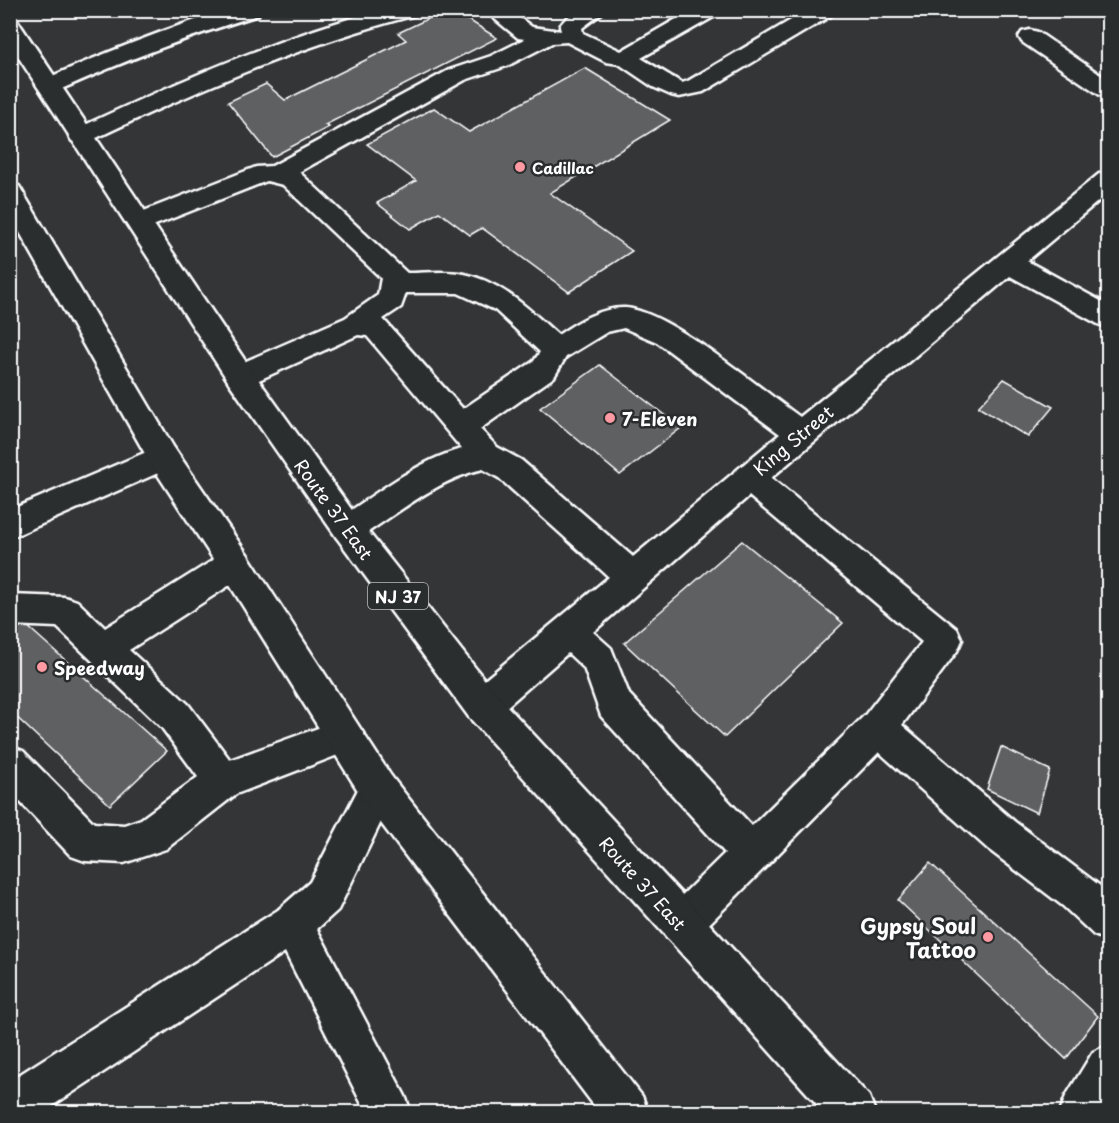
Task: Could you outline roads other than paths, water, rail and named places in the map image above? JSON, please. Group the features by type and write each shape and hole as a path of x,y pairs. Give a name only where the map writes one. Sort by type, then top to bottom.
{"main road":[{"path":"49,86 119,55 184,30 250,10"},
{"path":"81,136 350,17 407,10"},
{"path":"494,10 526,33 546,37 573,36 614,57 625,58 661,82 679,90 695,87 824,10"},
{"path":"513,24 532,10"},
{"path":"573,36 571,26 596,10"},
{"path":"625,58 710,10"},
{"name":"Route 37 East","path":"10,26 240,376 348,529 482,705 853,1113"},
{"path":"274,175 458,75 498,61 546,37"},
{"path":"1030,37 1108,90"},
{"path":"140,222 266,173 291,178 395,276 391,300 355,325 240,376"},
{"name":"King Street","path":"482,705 631,576 1108,180"},
{"path":"10,192 163,457 235,564 343,736 378,789 608,1103"},
{"path":"1008,263 1108,317"},
{"path":"393,283 462,284 505,303 556,350"},
{"path":"460,427 544,369 556,350 597,326 623,318 645,324 667,335 801,434"},
{"path":"355,325 375,327 486,456 510,469 631,576"},
{"path":"348,529 424,480 458,462 486,456"},
{"path":"10,525 163,457"},
{"path":"681,924 878,727 945,640 749,478"},
{"path":"103,648 235,564"},
{"path":"10,610 64,612 175,716 223,781"},
{"path":"567,631 598,659 614,704 752,853"},
{"path":"878,727 935,779 1021,850 1096,907 1108,921"},
{"path":"10,764 85,842 124,844 152,836 223,781 343,736"},
{"path":"21,1113 27,1096 292,924 324,896 378,789"},
{"path":"292,924 389,1113"},
{"path":"1082,1113 1108,1067"}],"place":[{"name":"Cadillac","path":"520,167"},
{"name":"7-Eleven","path":"610,418"},
{"name":"Speedway","path":"42,667"},
{"name":"Gypsy Soul Tattoo","path":"988,937"}]}
